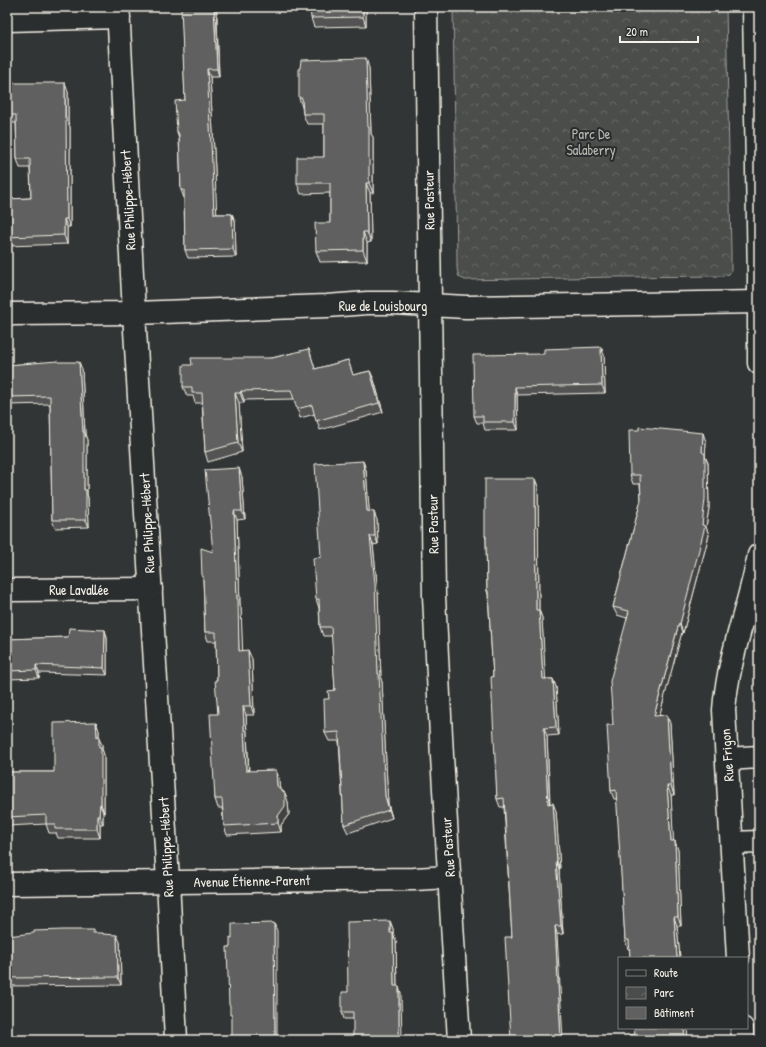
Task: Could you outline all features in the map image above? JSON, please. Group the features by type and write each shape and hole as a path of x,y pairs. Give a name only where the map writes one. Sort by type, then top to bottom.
{"street":[{"name":"Rue Pasteur","path":"426,7 434,596 459,1040"},
{"path":"754,7 759,363"},
{"path":"7,20 119,12"},
{"name":"Rue Philippe-Hébert","path":"119,12 134,313 176,1040"},
{"name":"Rue de Louisbourg","path":"7,314 134,313 367,304 466,307 759,302"},
{"name":"Rue Frigon","path":"738,957 724,722 725,696 731,663 759,555"},
{"name":"Rue Lavallée","path":"7,590 151,589"},
{"path":"727,759 759,757"},
{"path":"732,843 759,842"},
{"name":"Avenue Étienne-Parent","path":"7,884 414,879 449,877"},
{"path":"742,1029 743,1040"}],"green space":[{"name":"Parc De Salaberry","path":"453,7 726,7 731,251 731,271 729,274 724,276 465,280 459,277 457,269"}],"building":[{"path":"181,7 214,7 217,69 207,69 214,214 232,214 233,249 185,250 184,190 181,190 179,134 177,132 175,101 185,100"},
{"path":"310,7 363,7 363,17 311,18"},
{"path":"366,58 369,127 369,183 366,183 367,232 363,232 363,250 316,251 315,223 330,223 330,183 297,183 297,157 324,157 324,114 303,114 302,98 299,98 299,68 301,60"},
{"path":"7,83 65,83 67,219 64,219 64,235 7,237 7,199 31,198 30,159 17,159 16,115 7,115"},
{"path":"601,347 602,385 515,387 515,422 483,422 483,416 474,416 473,355 544,354 544,349"},
{"path":"309,349 315,369 348,360 353,375 370,371 379,403 316,421 312,405 297,409 291,390 241,391 240,393 235,393 238,443 205,452 202,393 192,393 192,387 183,387 183,365 192,365 191,358 272,358"},
{"path":"58,361 79,362 84,432 84,490 86,490 86,520 52,520 50,396 7,397 7,365"},
{"path":"639,427 703,433 702,452 705,454 705,499 702,525 705,526 680,624 679,623 654,716 667,715 671,786 667,786 671,841 675,841 678,917 674,917 677,957 630,957 629,940 625,940 616,790 611,791 607,725 613,725 610,681 629,611 613,607 641,500 640,475 630,475 629,430 639,430"},
{"path":"363,461 367,511 374,512 375,536 370,536 375,584 378,674 385,796 389,810 344,825 339,732 325,733 324,699 329,699 328,691 335,690 331,627 320,627 319,599 316,599 313,558 321,557 315,464"},
{"path":"239,468 242,511 234,511 239,651 248,650 251,706 243,706 246,771 276,770 277,786 285,793 285,806 278,816 278,823 224,826 222,799 215,799 210,714 218,714 215,680 217,680 216,632 205,632 201,548 213,552 205,470"},
{"path":"485,479 535,479 536,610 539,610 543,679 553,679 556,727 544,728 548,804 553,803 561,926 555,926 561,1040 511,1040 505,937 512,937 504,798 497,799 491,677 493,677 487,591"},
{"path":"69,628 105,630 104,668 36,665 36,670 7,671 7,639 68,637"},
{"path":"96,722 97,737 99,736 99,747 101,747 101,804 99,815 97,815 97,829 55,829 55,824 46,824 46,815 7,817 7,772 54,772 54,723"},
{"path":"390,921 390,933 393,933 394,986 399,986 399,1040 353,1040 353,1012 342,1012 342,992 348,992 347,922"},
{"path":"274,923 275,1040 232,1040 232,1015 230,1015 229,1005 227,947 230,947 230,937 232,938 232,924"},
{"path":"93,930 93,933 117,935 118,977 7,978 7,936 34,933 34,931"},
{"path":"634,1029 684,1029 685,1040 629,1040 629,1035 635,1034"}]}
